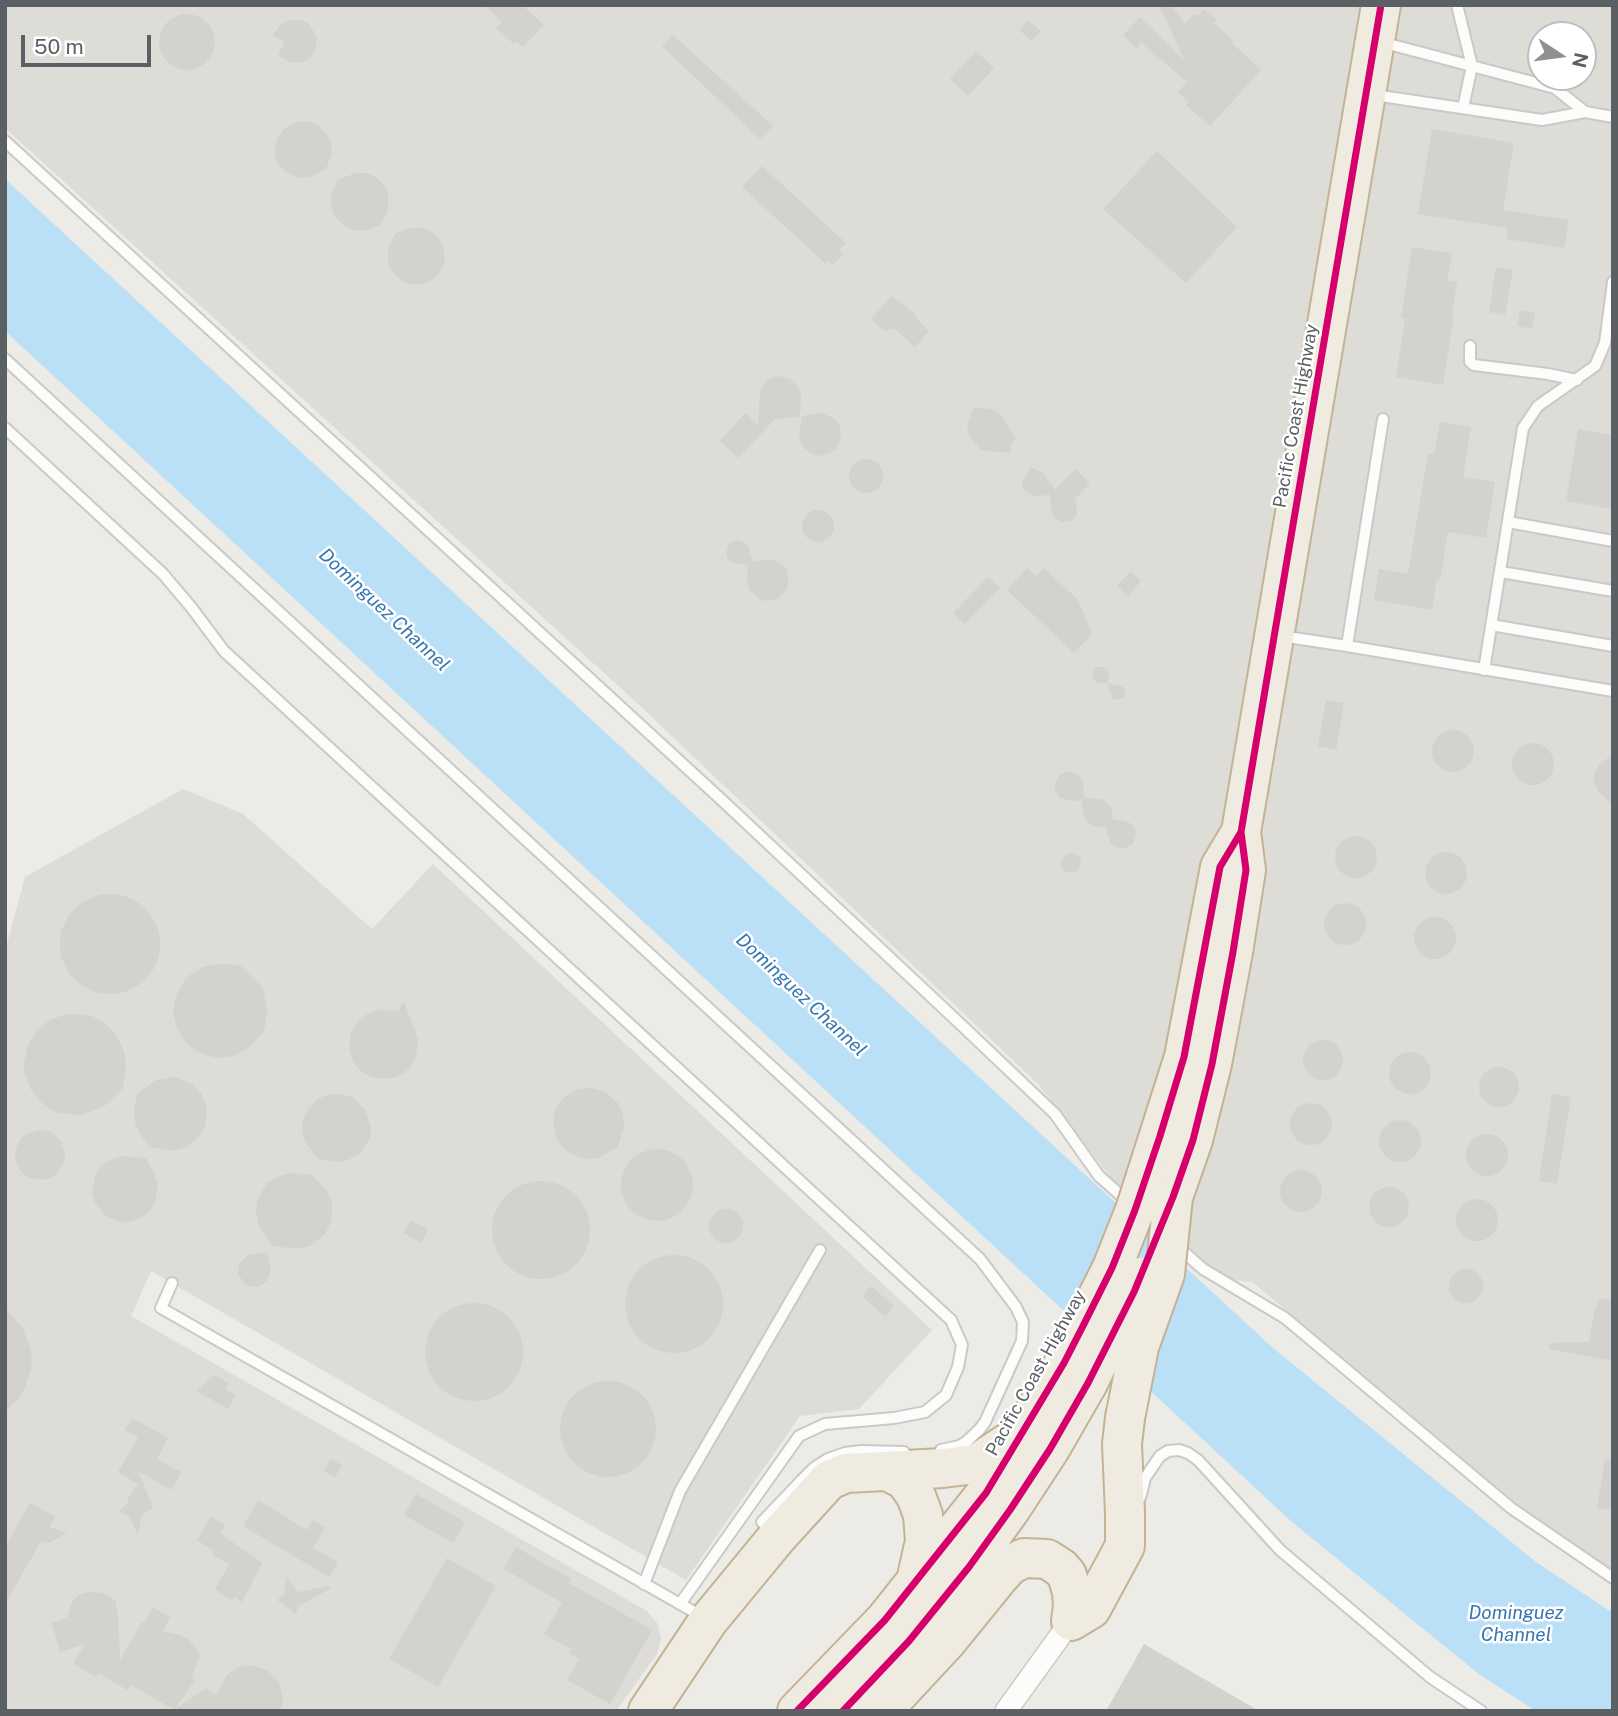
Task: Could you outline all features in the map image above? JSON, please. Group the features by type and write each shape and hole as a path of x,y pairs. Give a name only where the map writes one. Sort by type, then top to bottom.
{"highway":[{"name":"Pacific Coast Highway","path":"797,1711 885,1620 915,1583 986,1493 1021,1434 1076,1373 1134,1292 1159,1186 1196,1128 1212,1064 1212,991 1219,949 1247,870 1241,832 1378,23"},
{"path":"1071,1621 1091,1609 1130,1532 1125,1513 1122,1444 1133,1369 1165,1274 1159,1186"},
{"name":"Pacific Coast Highway","path":"843,1711 909,1641 969,1567 1017,1500 1076,1373"},
{"path":"648,1711 694,1612 778,1535 829,1480 846,1473 899,1461 943,1468 976,1464 1021,1434"},
{"path":"899,1461 905,1480 916,1496 923,1515 925,1541 915,1583"},
{"path":"882,1711 947,1641 1010,1565 1024,1558 1046,1559 1067,1575 1072,1592 1071,1621"}],"street":[{"path":"1006,1711 1071,1621"}],"lane":[{"path":"1457,5 1472,66 1463,108"},
{"path":"1378,23 1472,66 1555,88 1585,112"},
{"path":"1367,94 1542,120 1585,112 1613,117"},
{"path":"5,141 725,803 954,1018 1055,1114 1099,1176 1203,1269 1285,1318 1511,1508 1613,1578"},
{"path":"1484,670 1523,428 1538,406 1595,366 1605,344 1613,282"},
{"path":"1470,346 1470,362 1474,365 1577,380"},
{"path":"5,359 987,1267 1020,1314 1022,1341 979,1430 959,1446 934,1451"},
{"path":"1347,646 1383,419"},
{"path":"5,428 163,574 224,651 951,1320 962,1345 958,1367 946,1395 925,1412 894,1418 825,1424 799,1436 694,1612 161,1308 172,1283"},
{"path":"1508,522 1613,541"},
{"path":"1501,572 1613,591"},
{"path":"1492,625 1613,646"},
{"path":"1275,635 1613,691"},
{"path":"644,1584 680,1491 820,1250"},
{"path":"1138,1507 1145,1478 1160,1456 1168,1451 1188,1453 1198,1460 1280,1550 1430,1676 1481,1711"}],"shaded area":[{"path":"5,5 1613,5 1613,1575 1466,1466 1253,1282 1226,1279 1186,1248 1117,1186 1039,1085 637,703 5,128"},
{"path":"183,789 243,814 372,929 433,864 932,1330 859,1409 800,1416 686,1580 151,1271 131,1316 647,1611 658,1624 661,1639 657,1654 616,1711 5,1711 5,951 25,877"}],"water":[{"name":"Dominguez Channel","path":"5,179 1273,1348 1536,1562 1613,1613 1613,1711 1536,1711 1480,1675 1292,1522 5,331"}],"building":[{"path":"484,5 522,5 544,25 523,47 516,41 514,44 496,28 502,22"},
{"path":"1159,5 1171,5 1185,24 1193,15 1199,15 1204,9 1217,20 1214,23 1234,41 1232,43 1261,70 1210,126 1186,105 1189,102 1178,92 1187,82 1141,42 1137,49 1123,35 1140,17 1185,61"},
{"path":"187,14 202,19 210,27 215,42 210,57 202,65 187,70 172,65 164,57 159,42 164,27 172,19"},
{"path":"289,20 300,20 309,24 316,35 314,53 302,62 291,63 278,55 285,42 273,35 279,26"},
{"path":"1028,20 1041,31 1032,41 1019,30"},
{"path":"673,35 773,126 760,139 662,46"},
{"path":"976,51 994,68 968,96 950,79"},
{"path":"297,122 316,124 327,134 332,153 326,169 310,177 300,178 286,172 279,165 275,146 284,129"},
{"path":"1432,129 1514,143 1503,210 1569,220 1564,248 1506,239 1507,228 1418,214"},
{"path":"1157,151 1237,227 1186,283 1103,209"},
{"path":"762,166 846,243 839,250 843,254 832,266 828,261 826,264 742,187"},
{"path":"356,173 376,177 386,188 389,198 387,213 380,225 364,231 344,226 334,215 331,205 331,195 337,180"},
{"path":"417,227 427,229 439,238 445,257 443,267 435,278 416,285 406,283 394,274 389,266 388,256 395,234"},
{"path":"1412,247 1452,253 1447,280 1457,282 1443,385 1396,377 1405,319 1401,318"},
{"path":"1496,267 1513,270 1505,315 1489,312"},
{"path":"892,296 916,315 929,331 915,347 894,328 886,332 871,319"},
{"path":"1520,310 1535,313 1532,329 1517,326"},
{"path":"780,376 790,379 798,386 801,396 800,417 775,419 738,458 720,441 745,413 758,425 762,387 769,379"},
{"path":"973,408 992,409 1001,415 1016,439 1012,442 1010,453 982,450 970,438 967,425"},
{"path":"822,413 835,419 840,425 841,436 837,448 819,456 803,447 799,433 802,416"},
{"path":"1440,422 1471,427 1463,477 1495,482 1486,538 1448,532 1432,610 1374,600 1379,569 1408,574 1428,454 1434,455"},
{"path":"1578,429 1613,435 1613,509 1566,501"},
{"path":"866,459 878,464 883,476 878,488 866,493 854,488 849,476 854,464"},
{"path":"1031,467 1043,473 1055,490 1075,469 1090,483 1075,499 1077,511 1071,521 1062,522 1054,518 1050,495 1034,496 1025,491 1023,480"},
{"path":"818,510 829,515 834,526 829,537 818,542 807,537 802,526 807,515"},
{"path":"737,540 748,546 753,562 771,559 786,569 789,583 779,598 761,600 750,591 747,580 748,565 728,560 726,554 728,544"},
{"path":"1027,568 1036,576 1044,568 1078,600 1092,634 1074,653 1007,590"},
{"path":"1131,571 1141,581 1128,596 1117,586"},
{"path":"988,577 1000,588 965,624 953,613"},
{"path":"1096,667 1107,669 1108,683 1099,683 1093,679 1092,673"},
{"path":"1107,683 1122,686 1126,692 1123,698 1113,699"},
{"path":"1326,700 1344,703 1336,750 1318,746"},
{"path":"1453,730 1468,736 1474,751 1468,766 1453,772 1438,766 1432,751 1438,736"},
{"path":"1533,743 1548,749 1554,764 1548,779 1533,785 1518,779 1512,764 1518,749"},
{"path":"1613,754 1613,805 1599,792 1594,782 1594,774 1599,765"},
{"path":"1068,771 1076,773 1083,780 1084,797 1104,800 1111,807 1113,819 1132,824 1136,833 1133,844 1124,849 1115,847 1110,842 1106,827 1093,826 1087,822 1083,815 1082,801 1059,797 1055,782"},
{"path":"1356,836 1371,842 1377,857 1371,872 1356,878 1341,872 1335,857 1341,842"},
{"path":"1446,852 1461,858 1467,873 1461,888 1446,894 1431,888 1425,873 1431,858"},
{"path":"1071,853 1078,856 1081,863 1078,870 1071,873 1064,870 1061,863 1064,856"},
{"path":"110,894 129,897 146,908 157,925 160,944 157,963 146,980 129,991 110,994 91,991 74,980 63,963 60,944 63,925 74,908 91,897"},
{"path":"1345,903 1360,909 1366,924 1360,939 1345,945 1330,939 1324,924 1330,909"},
{"path":"1435,917 1450,923 1456,938 1450,953 1435,959 1420,953 1414,938 1420,923"},
{"path":"219,964 240,965 261,986 267,1010 262,1033 251,1046 237,1055 221,1058 198,1052 185,1042 177,1028 173,1012 176,996 184,981 203,967"},
{"path":"404,1002 418,1040 416,1057 410,1068 401,1075 389,1079 371,1077 353,1062 349,1050 351,1032 367,1014 379,1010 398,1011"},
{"path":"68,1014 90,1015 102,1021 115,1033 125,1057 123,1088 106,1105 82,1115 56,1113 41,1102 30,1088 24,1071 28,1045 37,1030 51,1019"},
{"path":"1323,1040 1331,1041 1337,1046 1342,1052 1342,1068 1337,1074 1331,1079 1323,1080 1315,1079 1309,1074 1304,1068 1303,1060 1304,1052 1309,1046 1315,1041"},
{"path":"1410,1052 1425,1058 1431,1073 1425,1088 1410,1094 1395,1088 1389,1073 1395,1058"},
{"path":"1499,1067 1507,1068 1513,1073 1518,1079 1518,1095 1513,1101 1507,1106 1499,1107 1491,1106 1485,1101 1480,1095 1479,1087 1480,1079 1485,1073 1491,1068"},
{"path":"174,1077 192,1084 201,1093 206,1105 206,1124 200,1136 185,1148 173,1151 150,1147 140,1134 134,1110 137,1094 156,1080"},
{"path":"579,1089 604,1091 618,1103 624,1126 618,1147 598,1158 585,1159 563,1148 556,1138 553,1120 556,1108 563,1098"},
{"path":"340,1094 352,1097 365,1109 371,1126 370,1138 360,1153 350,1159 339,1162 318,1159 305,1142 303,1118 317,1099"},
{"path":"1552,1094 1571,1097 1557,1184 1539,1181"},
{"path":"1311,1103 1326,1109 1332,1124 1326,1139 1311,1145 1296,1139 1290,1124 1296,1109"},
{"path":"1400,1120 1415,1126 1421,1141 1415,1156 1400,1162 1385,1156 1379,1141 1385,1126"},
{"path":"39,1130 51,1131 61,1141 65,1154 58,1173 42,1180 29,1178 22,1173 15,1157 20,1140 26,1134"},
{"path":"1487,1134 1502,1140 1508,1155 1502,1170 1487,1176 1472,1170 1466,1155 1472,1140"},
{"path":"664,1149 683,1159 691,1171 691,1199 683,1211 671,1219 650,1221 631,1211 623,1199 621,1178 631,1159 643,1151"},
{"path":"122,1156 146,1158 158,1186 155,1203 149,1212 128,1222 106,1216 95,1203 92,1192 95,1175 101,1166"},
{"path":"1301,1170 1316,1176 1322,1191 1316,1206 1301,1212 1286,1206 1280,1191 1286,1176"},
{"path":"291,1173 312,1175 326,1190 332,1202 331,1222 325,1234 310,1246 297,1249 273,1246 259,1226 256,1213 257,1200 267,1183"},
{"path":"541,1181 560,1185 575,1196 586,1211 590,1230 586,1249 575,1264 560,1275 541,1279 522,1275 507,1264 496,1249 492,1230 496,1211 507,1196 522,1185"},
{"path":"1389,1187 1397,1188 1403,1193 1408,1199 1408,1215 1403,1221 1397,1226 1389,1227 1381,1226 1375,1221 1370,1215 1369,1207 1370,1199 1375,1193 1381,1188"},
{"path":"1477,1199 1492,1205 1498,1220 1492,1235 1477,1241 1462,1235 1456,1220 1462,1205"},
{"path":"726,1209 738,1214 743,1226 738,1238 726,1243 714,1238 709,1226 714,1214"},
{"path":"410,1220 428,1229 421,1243 404,1233"},
{"path":"267,1252 271,1270 267,1281 258,1287 244,1283 238,1274 242,1260 249,1255"},
{"path":"664,1255 684,1255 709,1269 720,1285 723,1304 720,1323 709,1339 684,1353 664,1353 647,1345 633,1331 625,1314 625,1294 633,1277 647,1263"},
{"path":"1466,1269 1478,1274 1483,1286 1478,1298 1466,1303 1454,1298 1449,1286 1454,1274"},
{"path":"871,1286 894,1306 885,1317 862,1296"},
{"path":"1599,1298 1613,1300 1613,1361 1549,1349 1550,1343 1589,1342"},
{"path":"474,1303 493,1306 509,1317 520,1333 523,1352 520,1371 509,1387 493,1398 474,1401 455,1398 439,1387 428,1371 425,1352 428,1333 439,1317 455,1306"},
{"path":"5,1307 23,1329 32,1358 25,1388 5,1412"},
{"path":"214,1375 228,1383 225,1389 236,1395 228,1409 197,1391"},
{"path":"608,1381 626,1385 642,1395 652,1411 656,1429 652,1447 642,1463 626,1473 608,1477 590,1473 574,1463 564,1447 560,1429 564,1411 574,1395 590,1385"},
{"path":"132,1418 168,1438 157,1459 181,1472 172,1490 139,1472 153,1509 142,1514 138,1534 129,1517 119,1511 127,1504 138,1484 118,1472 138,1438 125,1430"},
{"path":"330,1459 342,1465 335,1477 324,1471"},
{"path":"1605,1460 1613,1460 1610,1510 1597,1508"},
{"path":"416,1494 465,1522 453,1543 404,1515"},
{"path":"258,1500 307,1530 313,1520 325,1528 313,1548 338,1562 329,1577 243,1526"},
{"path":"30,1503 55,1517 49,1527 67,1533 49,1543 41,1541 5,1604 5,1547"},
{"path":"211,1516 225,1525 220,1533 262,1563 242,1602 234,1597 232,1601 215,1589 229,1564 212,1555 214,1551 197,1540"},
{"path":"516,1547 571,1579 569,1583 652,1630 610,1704 567,1680 579,1659 569,1653 571,1649 544,1634 562,1603 504,1569"},
{"path":"447,1558 496,1586 438,1687 389,1659"},
{"path":"286,1576 298,1592 329,1586 330,1589 298,1606 296,1614 277,1600 285,1594"},
{"path":"90,1592 103,1593 115,1600 120,1660 153,1607 170,1617 163,1631 188,1639 200,1654 192,1678 195,1680 175,1709 206,1688 216,1695 227,1675 239,1667 250,1665 267,1670 279,1682 283,1698 281,1711 173,1711 175,1710 131,1685 127,1690 98,1673 96,1677 73,1663 85,1644 60,1652 52,1623 67,1618 74,1599"},
{"path":"1144,1644 1259,1711 1106,1711"}],"railway":[{"path":"5,1706 13,1711"}],"cycle path":[{"path":"843,1711 909,1641 969,1567 1050,1449 1088,1383 1134,1292 1193,1140 1212,1064 1233,952 1246,870 1241,832 1381,5"},
{"path":"797,1711 885,1620 986,1493 1064,1363 1084,1324 1112,1268 1160,1136 1184,1057 1220,867 1241,832"}]}
